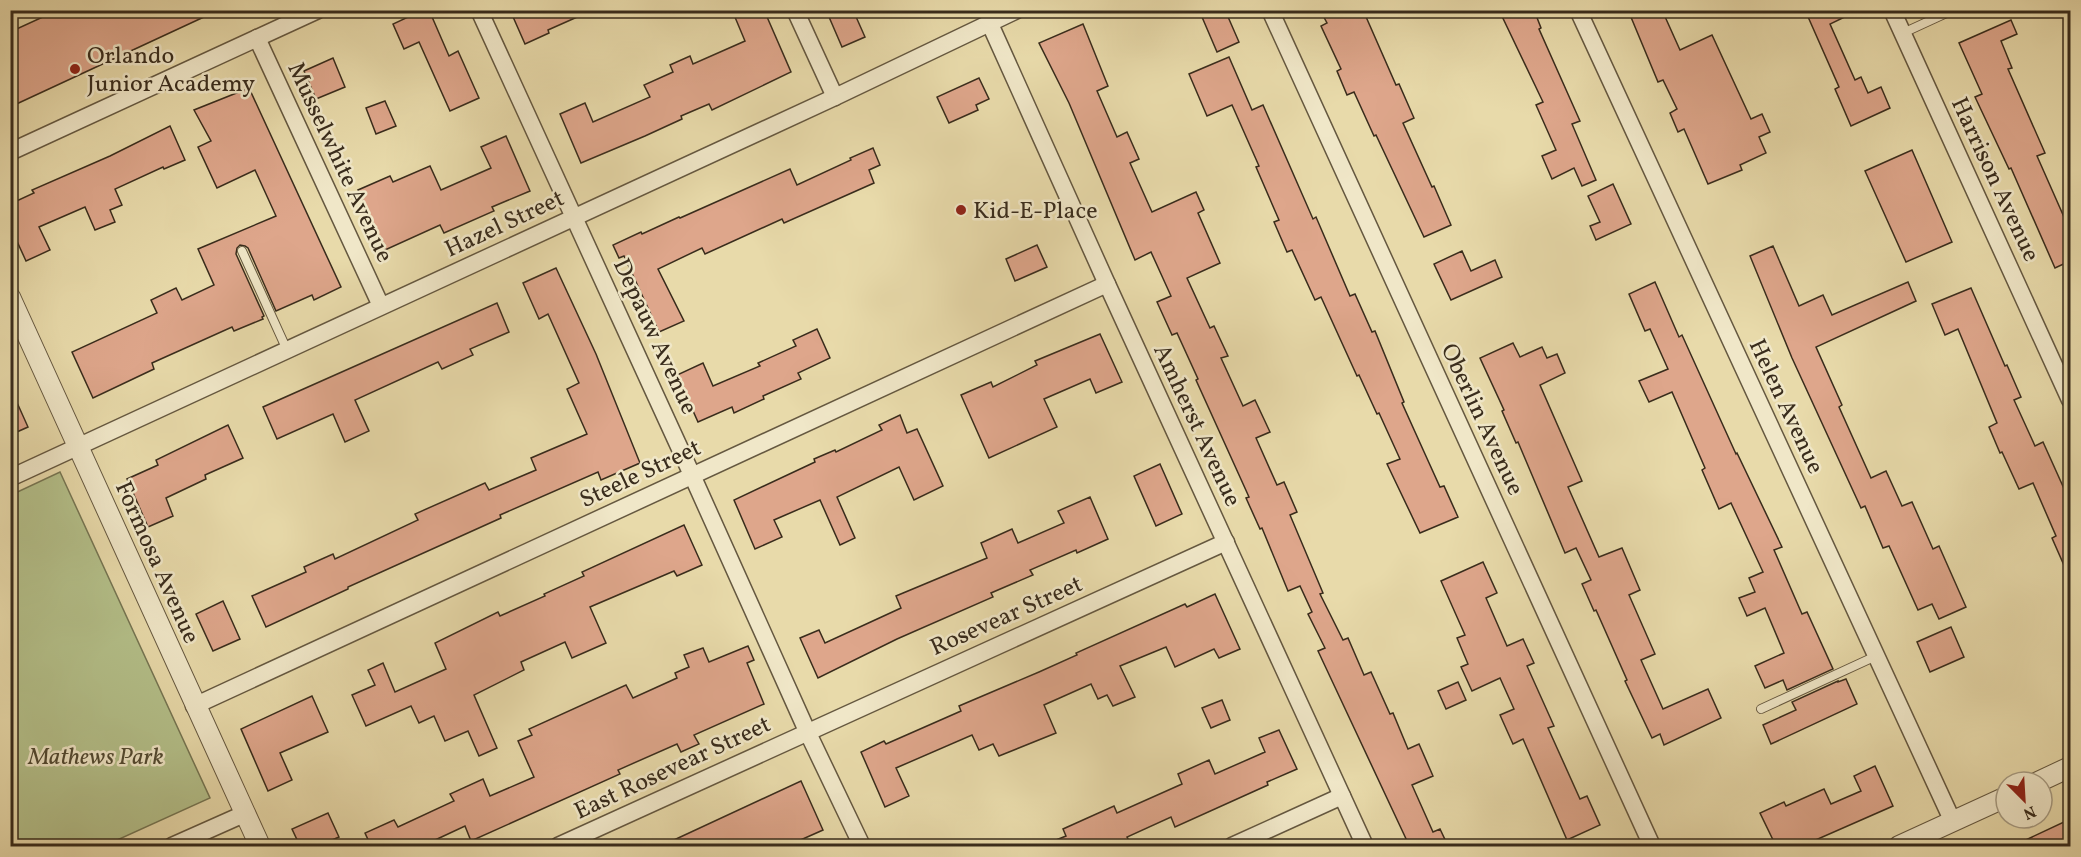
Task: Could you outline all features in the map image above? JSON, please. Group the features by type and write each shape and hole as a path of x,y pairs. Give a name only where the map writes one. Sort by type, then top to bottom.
{"street":[{"path":"10,152 318,10"},
{"name":"Depauw Avenue","path":"479,10 807,731 862,846"},
{"path":"795,10 835,97"},
{"name":"Hazel Street","path":"10,478 835,97 1017,10"},
{"name":"Oberlin Avenue","path":"1270,10 1652,846"},
{"name":"Helen Avenue","path":"1578,10 1953,822"},
{"name":"Harrison Avenue","path":"1892,10 2070,400"},
{"name":"Amherst Avenue","path":"990,24 1365,846"},
{"name":"Musselwhite Avenue","path":"257,38 381,306"},
{"name":"Steele Street","path":"194,706 1107,284"},
{"name":"Formosa Avenue","path":"10,297 194,706 260,846"},
{"name":"Rosevear Street","path":"807,731 1226,542"},
{"name":"East Rosevear Street","path":"558,846 807,731"},
{"path":"2054,774 2070,767"},
{"path":"1232,846 1342,796"},
{"path":"1899,846 1994,803"},
{"path":"172,846 244,814"}],"lane":[{"path":"1903,33 1953,10"},
{"path":"242,251 287,350"},
{"path":"1761,709 1876,656"}],"green space":[{"name":"Mathews Park","path":"60,472 210,798 104,846 11,846 11,495"}],"building":[{"name":"Orlando Junior Academy","path":"58,10 219,10 10,107 10,32"},
{"path":"423,10 429,10 449,56 458,51 479,98 450,111 419,42 404,49 393,24"},
{"path":"510,10 593,10 548,30 549,33 525,44"},
{"path":"732,10 764,10 791,72 712,110 709,104 681,116 682,119 581,163 560,114 585,103 593,122 650,97 644,85 673,72 670,65 690,56 693,64 745,41"},
{"path":"826,10 853,10 865,37 842,47"},
{"path":"1199,10 1225,10 1239,42 1217,52"},
{"path":"1320,10 1363,10 1396,85 1399,84 1414,118 1403,123 1451,225 1424,237 1354,92 1347,95 1337,71 1341,69 1321,26 1327,23"},
{"path":"1499,10 1534,10 1541,28 1539,29 1580,121 1572,124 1596,180 1582,186 1574,168 1552,179 1542,156 1556,150 1536,105 1543,102"},
{"path":"1628,10 1662,10 1680,50 1712,35 1751,119 1762,114 1770,132 1759,137 1766,153 1740,165 1742,170 1708,184 1684,129 1678,132 1670,113 1677,109 1663,80 1658,82"},
{"path":"1805,10 1859,10 1830,24 1855,80 1861,77 1868,93 1881,87 1890,108 1851,126 1835,89 1839,87"},
{"path":"2011,20 2017,34 2001,41 2012,68 2008,69 2045,153 2037,156 2064,217 2070,214 2070,261 2055,268 2011,168 2009,169 1975,97 1982,94 1959,43"},
{"path":"1083,24 1108,86 1097,91 1117,137 1127,132 1139,159 1130,163 1152,212 1196,192 1204,210 1198,213 1220,263 1187,278 1210,328 1214,326 1228,356 1221,358 1243,406 1255,400 1270,432 1256,438 1277,485 1284,482 1297,512 1290,515 1323,593 1320,594 1343,640 1348,638 1364,675 1371,672 1390,714 1393,713 1408,749 1419,744 1433,776 1412,785 1433,832 1440,829 1448,846 1400,846 1408,843 1318,651 1325,648 1308,614 1312,612 1300,586 1288,591 1262,528 1260,529 1246,498 1249,497 1196,380 1198,379 1177,333 1172,335 1157,302 1171,296 1151,252 1135,260 1069,103 1039,43"},
{"path":"1229,57 1252,110 1263,105 1313,219 1316,217 1350,296 1355,294 1372,332 1375,331 1404,402 1402,403 1440,487 1444,486 1458,517 1420,533 1387,464 1400,459 1379,413 1377,414 1359,375 1357,376 1321,297 1315,300 1292,250 1287,252 1274,222 1279,220 1256,167 1259,166 1232,105 1207,116 1189,74"},
{"path":"333,58 345,87 316,99 304,71"},
{"path":"979,78 989,99 976,105 978,110 949,123 937,97"},
{"path":"249,88 341,287 314,300 312,295 276,311 248,248 240,245 236,254 264,316 263,319 234,331 232,327 152,363 154,369 93,398 72,352 157,313 151,300 176,288 182,300 214,285 198,249 276,216 255,170 217,188 198,147 211,141 194,110"},
{"path":"385,101 396,126 376,134 366,108"},
{"path":"170,126 185,160 164,169 163,167 115,189 122,205 110,210 115,222 95,230 85,207 39,227 50,250 26,261 10,226 10,204 34,193 32,190 110,156"},
{"path":"506,136 530,191 492,207 494,211 444,233 440,225 385,250 358,190 390,176 393,182 430,166 441,190 491,168 481,147"},
{"path":"873,148 880,165 869,170 874,183 784,223 782,219 705,254 702,248 658,269 684,321 659,332 624,256 619,258 613,245 790,169 797,185"},
{"path":"1912,150 1952,242 1906,262 1865,171"},
{"path":"1613,184 1631,224 1596,240 1590,226 1600,222 1588,196"},
{"path":"1037,245 1047,267 1015,281 1006,259"},
{"path":"1773,246 1799,306 1823,295 1832,315 1908,282 1916,301 1816,347 1842,405 1839,407 1871,478 1886,471 1902,506 1912,502 1933,549 1939,546 1966,607 1939,619 1932,604 1918,610 1889,546 1883,548 1865,506 1861,508 1792,358 1750,256"},
{"path":"1462,251 1471,271 1495,260 1502,277 1451,300 1434,264"},
{"path":"556,268 596,354 640,463 601,480 598,472 500,515 501,518 266,627 252,596 306,572 304,567 333,554 335,559 418,520 415,514 485,483 489,490 536,470 531,458 587,434 567,389 579,383 548,314 539,319 523,283"},
{"path":"1655,282 1679,337 1682,335 1736,454 1782,547 1774,550 1802,614 1807,612 1833,669 1787,690 1783,680 1765,688 1755,666 1784,653 1765,608 1747,616 1739,598 1755,592 1749,578 1763,572 1731,503 1719,509 1702,470 1705,468 1672,392 1649,402 1639,381 1668,369 1650,329 1645,331 1629,294"},
{"path":"1971,288 2021,397 2014,400 2035,446 2043,442 2070,502 2070,579 2052,538 2056,536 2033,483 2019,489 2002,452 2000,453 1989,427 1997,423 1958,329 1945,335 1932,304"},
{"path":"497,303 509,332 470,349 473,355 442,369 438,362 355,400 369,431 345,442 333,414 277,439 263,407"},
{"path":"817,329 830,358 798,373 801,379 763,396 764,399 734,413 732,407 698,422 677,375 703,363 713,386 760,366 758,363 796,346 793,340"},
{"path":"1100,334 1122,382 1096,393 1090,379 1044,399 1057,427 989,458 961,395 991,382 993,387 1037,365 1035,361"},
{"path":"1513,343 1520,357 1542,347 1547,358 1557,354 1565,373 1540,385 1582,481 1568,487 1599,557 1622,548 1640,590 1629,595 1655,654 1641,660 1663,709 1708,689 1721,718 1664,745 1660,734 1652,738 1625,681 1627,680 1596,610 1594,611 1582,584 1591,580 1576,548 1565,553 1480,358"},
{"path":"10,387 28,427 10,435"},
{"path":"900,415 907,433 917,429 943,486 914,500 899,467 837,497 855,538 840,545 820,500 774,520 782,537 755,549 734,500 815,462 814,459 835,450 836,452 882,430 879,425"},
{"path":"228,425 243,458 205,475 206,479 166,498 173,516 148,527 127,479 158,465 156,460"},
{"path":"1160,464 1182,514 1156,526 1134,476"},
{"path":"1090,497 1108,539 1030,570 1033,575 991,593 993,597 897,639 818,678 800,638 819,630 825,643 901,608 896,596 987,558 981,543 1012,529 1018,543 1064,523 1058,511"},
{"path":"684,525 702,565 677,576 674,571 590,607 606,643 572,658 565,642 521,662 524,670 474,695 497,748 479,756 468,731 445,741 434,716 419,723 411,706 366,726 352,695 375,685 368,670 383,663 395,692 446,669 435,643 498,612 500,616 545,596 544,594 584,576 582,572"},
{"path":"1483,562 1497,593 1486,598 1507,646 1523,639 1534,663 1527,666 1554,726 1548,728 1580,799 1587,796 1600,825 1567,840 1523,739 1513,744 1500,715 1514,709 1500,678 1472,691 1461,667 1468,664 1457,638 1465,635 1441,581"},
{"path":"1215,594 1240,649 1219,658 1214,649 1175,667 1166,647 1120,666 1135,697 1113,706 1107,695 1098,699 1091,684 1044,705 1056,733 999,756 993,744 979,750 972,735 896,768 909,796 885,807 861,752 884,741 886,744 961,711 959,706 1077,655 1076,653 1185,604 1187,607"},
{"path":"223,601 240,639 213,651 196,614"},
{"path":"1951,627 1964,657 1930,672 1917,642"},
{"path":"748,646 754,660 747,663 764,704 694,735 699,744 681,752 677,744 618,770 620,774 471,841 465,826 433,841 435,846 371,846 365,833 394,820 398,827 454,801 450,794 483,779 490,796 534,777 518,741 532,735 529,729 626,685 633,698 677,678 675,673 689,667 684,655 703,648 709,662"},
{"path":"1846,679 1857,704 1771,744 1763,725 1796,710 1792,702"},
{"path":"1458,682 1466,700 1446,709 1438,691"},
{"path":"312,696 328,732 280,753 292,780 268,791 241,729"},
{"path":"1222,700 1230,720 1211,728 1202,708"},
{"path":"1279,730 1297,769 1267,782 1268,785 1175,827 1171,817 1127,837 1132,846 1041,846 1066,836 1063,829 1114,806 1117,813 1182,784 1178,774 1209,760 1215,774 1265,752 1259,738"},
{"path":"1875,766 1893,806 1802,846 1776,846 1760,813 1784,802 1786,806 1824,789 1831,804 1861,791 1854,776"},
{"path":"801,781 823,830 787,846 661,846"},
{"path":"328,813 339,837 318,846 300,846 292,829"},
{"path":"2066,821 2070,831 2070,846 2013,846 2047,830 2054,830 2054,827"}],"place":[{"name":"Orlando Junior Academy","path":"75,69"},
{"name":"Kid-E-Place","path":"961,210"}]}
